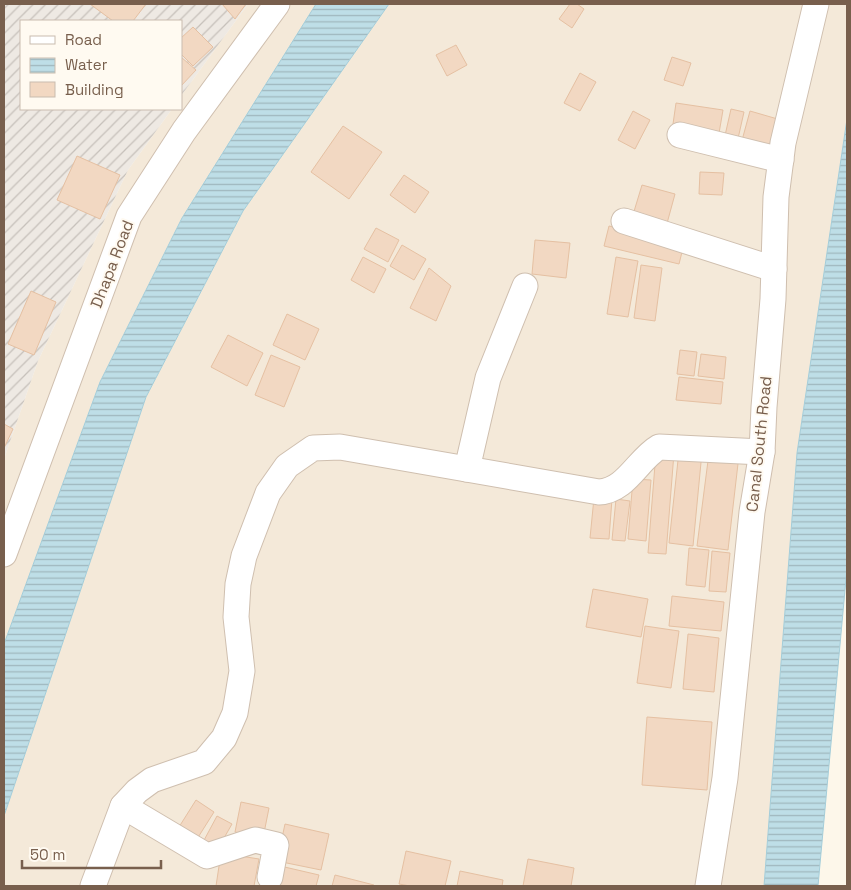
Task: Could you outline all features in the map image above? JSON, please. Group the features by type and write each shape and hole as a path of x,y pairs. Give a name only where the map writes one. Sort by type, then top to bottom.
{"street":[{"name":"Dhapa Road","path":"4,554 129,216 184,131 277,4"},
{"name":"Canal South Road","path":"708,886 725,778 752,512 762,452 774,269 776,197 781,160 816,4"},
{"path":"680,135 781,160"},
{"path":"624,221 774,269"},
{"path":"467,469 488,378 525,286"},
{"path":"93,886 123,806 136,791 152,780 204,762 224,738 235,713 242,671 236,617 238,584 244,556 268,493 286,466 313,448 340,447 589,491 606,492 626,478 659,447 762,452"},
{"path":"123,806 207,856 255,840 276,845 270,877"}],"shaded area":[{"path":"4,4 248,4 182,95 182,20 20,20 20,110 171,110 128,170 38,361 4,459"},
{"path":"248,4 316,4 182,218 100,382 4,644 4,459 38,361 128,170 171,110 182,110 182,95"},
{"path":"389,4 847,4 847,119 797,453 764,886 4,886 4,816 146,397 243,211"}],"water":[{"path":"316,4 389,4 243,211 146,397 4,816 4,644 100,382 182,218"},
{"path":"847,119 847,568 818,886 764,886 797,453"}],"building":[{"path":"90,4 146,4 134,20 112,20"},
{"path":"222,4 246,4 235,19"},
{"path":"570,4 577,4 584,9 572,28 559,19"},
{"path":"193,27 213,47 193,66 182,55 182,37"},
{"path":"456,45 467,65 447,76 436,55"},
{"path":"672,57 691,63 683,86 664,80"},
{"path":"182,58 196,70 182,85"},
{"path":"580,73 596,82 580,111 564,103"},
{"path":"676,103 723,110 718,139 672,131"},
{"path":"731,109 744,112 737,143 724,140"},
{"path":"633,111 650,120 635,149 618,140"},
{"path":"750,111 781,120 772,152 741,144"},
{"path":"343,126 382,152 349,199 311,172"},
{"path":"77,156 120,175 100,219 57,200"},
{"path":"700,172 724,173 722,195 699,194"},
{"path":"404,175 429,192 415,213 390,195"},
{"path":"642,185 675,194 666,227 632,218"},
{"path":"609,226 684,244 679,264 604,246"},
{"path":"376,228 399,240 388,262 364,249"},
{"path":"535,240 570,243 566,278 532,274"},
{"path":"402,245 426,259 414,280 390,266"},
{"path":"363,257 386,269 374,293 351,280"},
{"path":"616,257 638,261 628,317 607,314"},
{"path":"641,265 662,268 655,321 634,318"},
{"path":"429,268 451,286 436,321 410,308"},
{"path":"31,291 56,302 34,355 8,344"},
{"path":"287,314 319,329 305,360 273,345"},
{"path":"228,335 263,353 247,386 211,367"},
{"path":"680,350 697,352 694,376 677,374"},
{"path":"701,354 726,357 724,379 698,376"},
{"path":"271,355 300,367 284,407 255,395"},
{"path":"679,377 723,382 721,404 676,400"},
{"path":"4,424 13,429 4,448"},
{"path":"679,451 702,452 693,546 669,543"},
{"path":"656,452 674,453 666,554 648,553"},
{"path":"709,453 739,455 728,550 697,546"},
{"path":"633,479 651,480 646,541 628,539"},
{"path":"594,498 612,499 609,539 590,538"},
{"path":"616,499 630,501 625,541 612,540"},
{"path":"689,548 709,550 705,587 686,585"},
{"path":"712,551 730,553 726,592 709,591"},
{"path":"593,589 648,599 641,637 586,627"},
{"path":"672,596 724,602 721,631 669,626"},
{"path":"645,626 679,631 671,688 637,683"},
{"path":"688,634 719,638 714,692 683,689"},
{"path":"647,717 712,722 707,790 642,785"},
{"path":"196,800 214,812 197,839 179,827"},
{"path":"241,802 269,808 263,838 235,832"},
{"path":"217,816 232,824 216,852 202,844"},
{"path":"285,824 329,834 321,870 277,861"},
{"path":"406,851 451,861 445,886 410,886 399,884"},
{"path":"221,853 259,859 254,886 216,886"},
{"path":"528,859 574,868 571,886 523,886"},
{"path":"276,865 319,875 316,886 271,886"},
{"path":"460,871 503,880 502,886 457,886"},
{"path":"335,875 374,885 374,886 332,886"}]}
